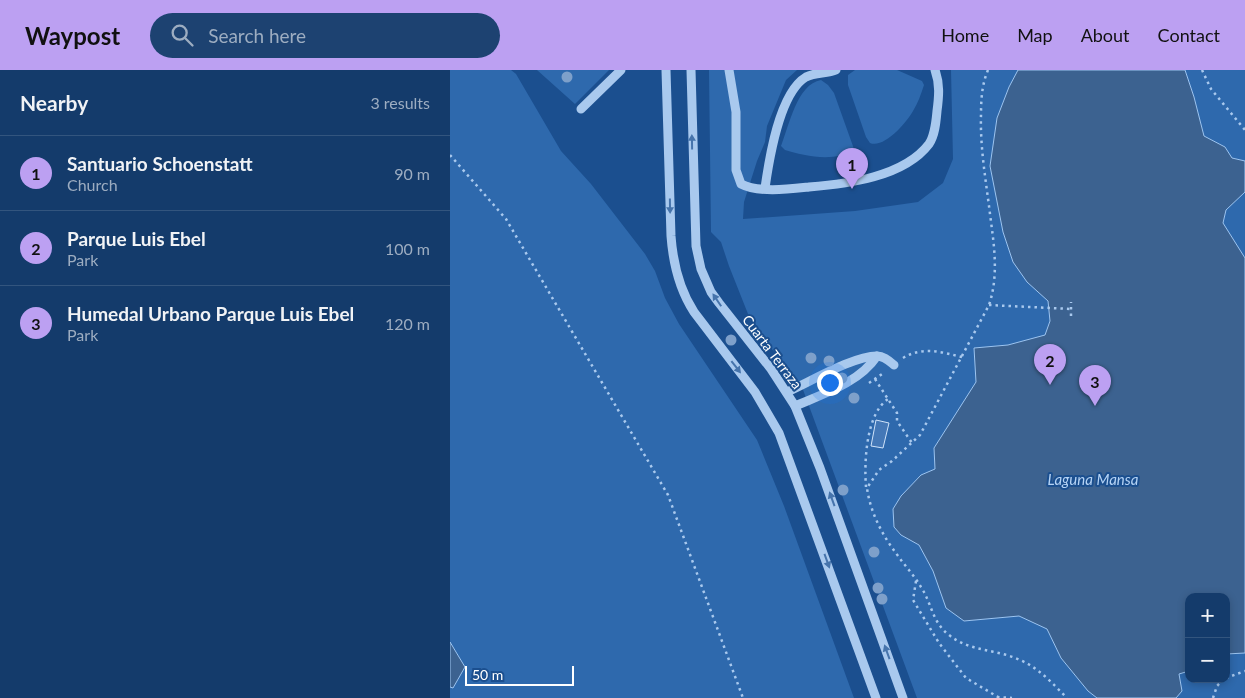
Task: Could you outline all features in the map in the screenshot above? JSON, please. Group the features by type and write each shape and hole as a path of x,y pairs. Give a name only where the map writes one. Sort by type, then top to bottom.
{"street":[{"path":"580,109 621,70"},
{"path":"666,70 672,252 682,288 694,312 755,392 779,433 876,698"},
{"name":"Cuarta Terraza","path":"691,70 695,235 701,269 711,292 771,368 795,406 835,508 903,698"},
{"path":"729,70 736,112 736,170 738,178 741,184 748,187 765,188 831,185 889,172 906,164 929,144 933,136 940,94 935,70"},
{"path":"765,188 771,148 791,94 798,84 810,75 826,74 836,70"},
{"path":"795,406 851,380 871,365 877,356"},
{"path":"787,392 855,360 877,356 886,358 894,365"}],"path":[{"path":"867,488 879,470 920,435 962,357 993,291 996,276 994,245 982,150 981,124 982,91 988,70"},
{"path":"1202,70 1211,89 1245,130"},
{"path":"450,155 506,219 668,495 743,698"},
{"path":"1071,302 1071,316"},
{"path":"988,305 1071,309"},
{"path":"863,386 904,357 924,350 962,357"},
{"path":"875,379 897,413 897,421 912,443"},
{"path":"888,399 880,404 877,411 869,438 866,468 868,498 877,522 887,540 917,580 927,597 934,618 949,635 972,647 1012,657 1030,665 1045,676 1067,698"},
{"path":"917,580 913,600 939,643 966,678 997,698 1012,698"},
{"path":"1230,677 1245,671"},
{"path":"1213,698 1217,686 1220,683"}],"shaded area":[{"path":"450,70 511,70 516,74 561,151 591,184 645,254 655,271 665,298 679,324 757,440 784,506 854,698 450,698 450,687 453,687 465,667 450,642"},
{"path":"537,70 609,70 575,104"},
{"name":"Laguna Mansa","path":"709,70 797,70 786,80 767,126 765,142 744,202 743,219 855,211 918,202 943,183 953,159 951,70 1245,70 1245,698 917,698 802,387 752,324 721,242 711,232"},
{"path":"855,70 897,70 922,81 924,85 918,102 910,116 888,138 876,144 870,143 866,137 848,85 848,75"},
{"path":"821,80 834,93 854,149 838,156 829,157 810,156 785,150 781,146 800,97 813,83"}],"water":[{"name":"Laguna Mansa","path":"1018,70 1185,70 1204,136 1225,147 1232,158 1245,161 1245,192 1226,210 1223,223 1245,258 1245,653 1230,654 1230,593 1185,593 1185,672 1179,674 1182,691 1176,698 1097,698 1088,691 1061,658 1047,629 1019,616 964,621 946,608 933,571 919,545 901,535 894,527 893,509 901,496 921,475 935,469 934,448 976,382 974,348 1008,345 1045,335 1050,321 1048,301 1027,282 1013,262 1003,232 990,166 997,118"},
{"path":"450,642 465,667 453,688 450,687"}],"building":[{"path":"876,420 889,423 883,448 871,446"}],"place":[{"name":"Santuario Schoenstatt","path":"852,189"},
{"name":"Parque Luis Ebel","path":"1050,385"},
{"name":"Humedal Urbano Parque Luis Ebel","path":"1095,406"}]}
